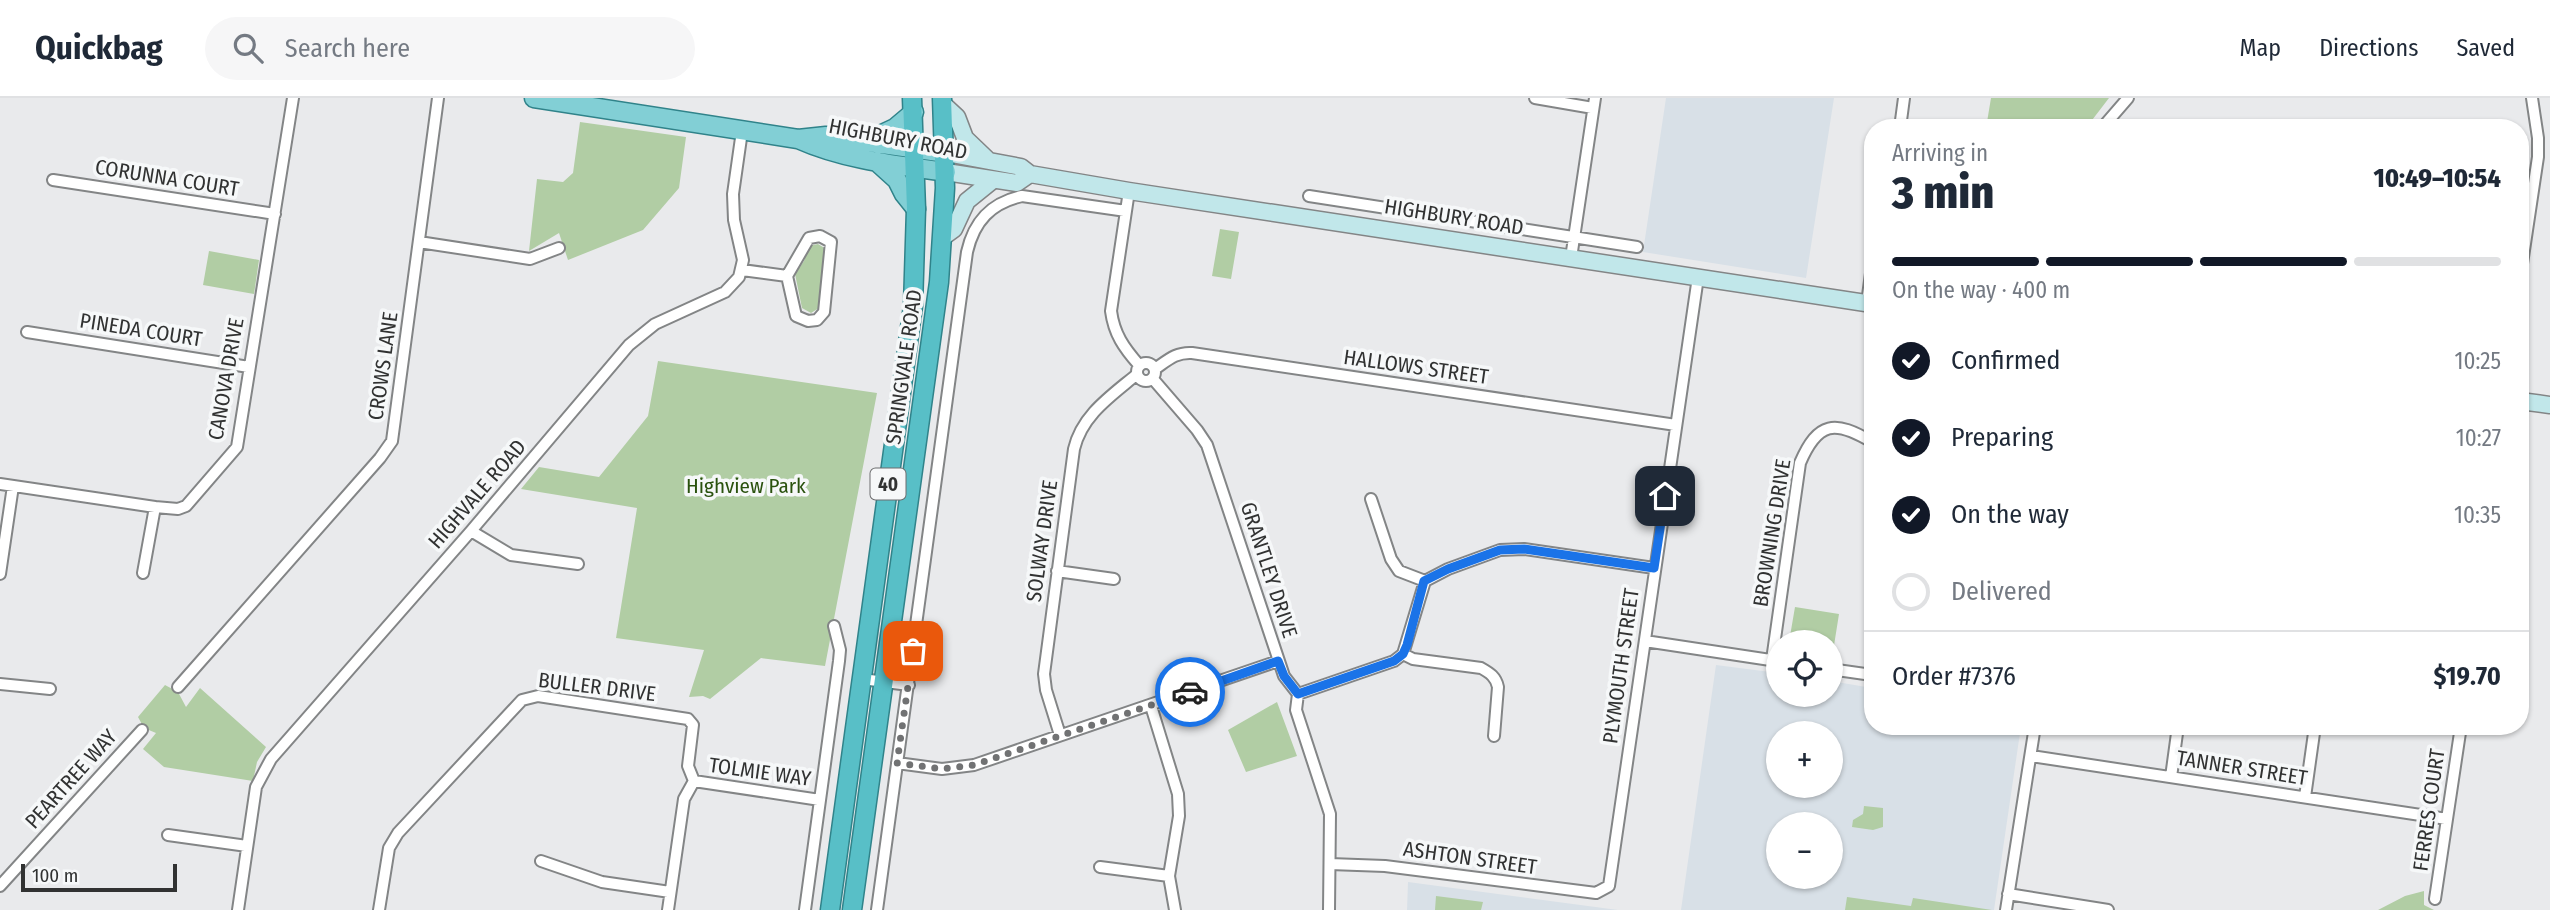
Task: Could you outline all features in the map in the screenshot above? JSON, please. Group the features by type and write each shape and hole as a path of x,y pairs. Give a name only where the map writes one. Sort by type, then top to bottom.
{"highway":[{"name":"SPRINGVALE ROAD","path":"852,910 936,302 946,172 942,101"},
{"name":"SPRINGVALE ROAD","path":"830,910 911,318 916,209 913,105"}],"main road":[{"name":"HIGHBURY ROAD","path":"534,98 798,139 826,136 946,153 1021,167 1030,174 1129,191 1864,303"},
{"path":"942,101 957,117 965,138 989,161"},
{"path":"865,142 894,128 913,105"},
{"name":"HIGHBURY ROAD","path":"798,139 822,150 993,180 1017,183 1030,174"},
{"path":"876,161 897,180 916,209"},
{"path":"943,237 954,229 967,201 993,180"},
{"path":"2529,402 2550,405"}],"street":[{"name":"CANOVA DRIVE","path":"0,484 155,508 178,509 186,506 237,447 293,98"},
{"name":"CROWS LANE","path":"178,687 380,458 392,441 439,98"},
{"path":"1535,98 1594,103 1571,258"},
{"path":"1901,119 1904,98"},
{"path":"2110,119 2128,98"},
{"path":"2529,211 2538,158 2532,98"},
{"path":"742,131 733,202 742,270 787,276"},
{"name":"CORUNNA COURT","path":"53,180 275,214"},
{"path":"1129,191 1111,310 1117,336 1138,370 1150,365 1154,374"},
{"path":"877,910 967,252 974,229 994,207 1007,200 1030,196 1126,211"},
{"path":"1309,196 1637,247"},
{"path":"820,236 831,242 824,312 817,320 808,321 796,316 787,276 808,238 820,236"},
{"path":"419,243 530,259 559,248"},
{"name":"HIGHVALE ROAD","path":"238,910 256,787 271,759 636,338 666,318 725,292 735,283 742,270"},
{"name":"PLYMOUTH STREET","path":"1604,891 1611,880 1698,277"},
{"name":"PINEDA COURT","path":"27,332 248,367"},
{"name":"HALLOWS STREET","path":"1154,374 1172,356 1182,352 1676,425"},
{"name":"SOLWAY DRIVE","path":"1060,735 1046,690 1044,674 1076,441 1093,412 1138,370"},
{"name":"GRANTLEY DRIVE","path":"1154,374 1207,445 1278,661 1284,676 1298,694 1296,710 1330,814 1329,910"},
{"name":"BROWNING DRIVE","path":"1779,630 1800,463 1806,449 1811,440 1831,428 1846,428 1864,438"},
{"path":"0,574 13,486"},
{"path":"1371,499 1391,559 1399,571 1424,581"},
{"path":"143,573 155,508"},
{"path":"471,531 511,555 578,564"},
{"path":"1298,694 1394,661 1403,654 1424,581 1500,550 1524,549 1654,568"},
{"path":"1057,571 1115,579"},
{"path":"805,910 839,661 840,650 834,626"},
{"path":"1645,641 1766,660"},
{"path":"1403,654 1413,659 1481,668 1489,673 1496,680 1498,687 1494,736"},
{"path":"897,763 942,769 961,767 1151,706 1278,661"},
{"path":"1843,671 1864,674"},
{"path":"862,680 909,685"},
{"path":"0,684 50,689"},
{"name":"BULLER DRIVE","path":"379,910 389,848 398,833 522,699 538,696 688,719 693,725 688,766 694,781 684,799 668,910"},
{"path":"1151,706 1178,794 1179,816 1169,876 1175,910"},
{"name":"PEARTREE WAY","path":"0,886 142,730"},
{"path":"2006,910 2034,735"},
{"path":"2171,777 2177,735"},
{"path":"2305,797 2314,735"},
{"name":"FERRES COURT","path":"2435,899 2460,735"},
{"name":"TANNER STREET","path":"2031,755 2447,819"},
{"name":"TOLMIE WAY","path":"694,781 820,800"},
{"path":"168,835 247,846"},
{"path":"541,861 602,883 670,892"},
{"name":"ASHTON STREET","path":"1330,864 1385,866 1588,893 1604,891"},
{"path":"1100,867 1169,876"},
{"path":"2008,894 2108,910"}],"shaded area":[{"path":"1666,98 1834,98 1806,278 1643,252"},
{"path":"1716,665 1766,671 1766,707 1843,707 1843,683 1864,687 1864,735 2020,735 1994,910 1681,910"},
{"path":"1408,882 1618,910 1407,910"}],"green space":[{"path":"1991,98 2109,98 2093,119 1988,119"},
{"path":"580,122 686,137 679,188 643,230 568,260 559,233 529,251 537,179 563,182 573,173"},
{"path":"1220,229 1239,232 1231,279 1212,276"},
{"path":"818,244 826,249 819,308 811,313 802,308 795,274 804,261 809,246"},
{"path":"209,251 259,260 254,294 203,285"},
{"name":"Highview Park","path":"658,361 877,393 825,666 761,658 710,699 703,696 689,697 704,650 616,638 637,508 521,489 539,467 599,477 648,416"},
{"path":"1795,607 1839,614 1836,630 1791,630"},
{"path":"165,685 178,692 186,707 200,688 266,747 257,762 253,781 164,767 143,749 156,733 144,728 138,717"},
{"path":"1277,702 1297,756 1246,772 1228,730"},
{"path":"1864,806 1883,808 1883,827 1873,830 1852,827 1853,820 1863,814"},
{"path":"2424,891 2424,905 2434,910 2378,910 2405,896"},
{"path":"1436,896 1483,902 1481,910 1435,910"},
{"path":"1847,897 1911,906 1913,898 1992,910 1845,910"}],"way so far":[{"path":"913,651 897,763 942,769 974,765 1190,692"}],"route":[{"path":"1190,692 1278,661 1284,676 1298,694 1394,661 1403,654 1407,645 1424,581 1500,550 1524,549 1654,568 1665,496"}]}
